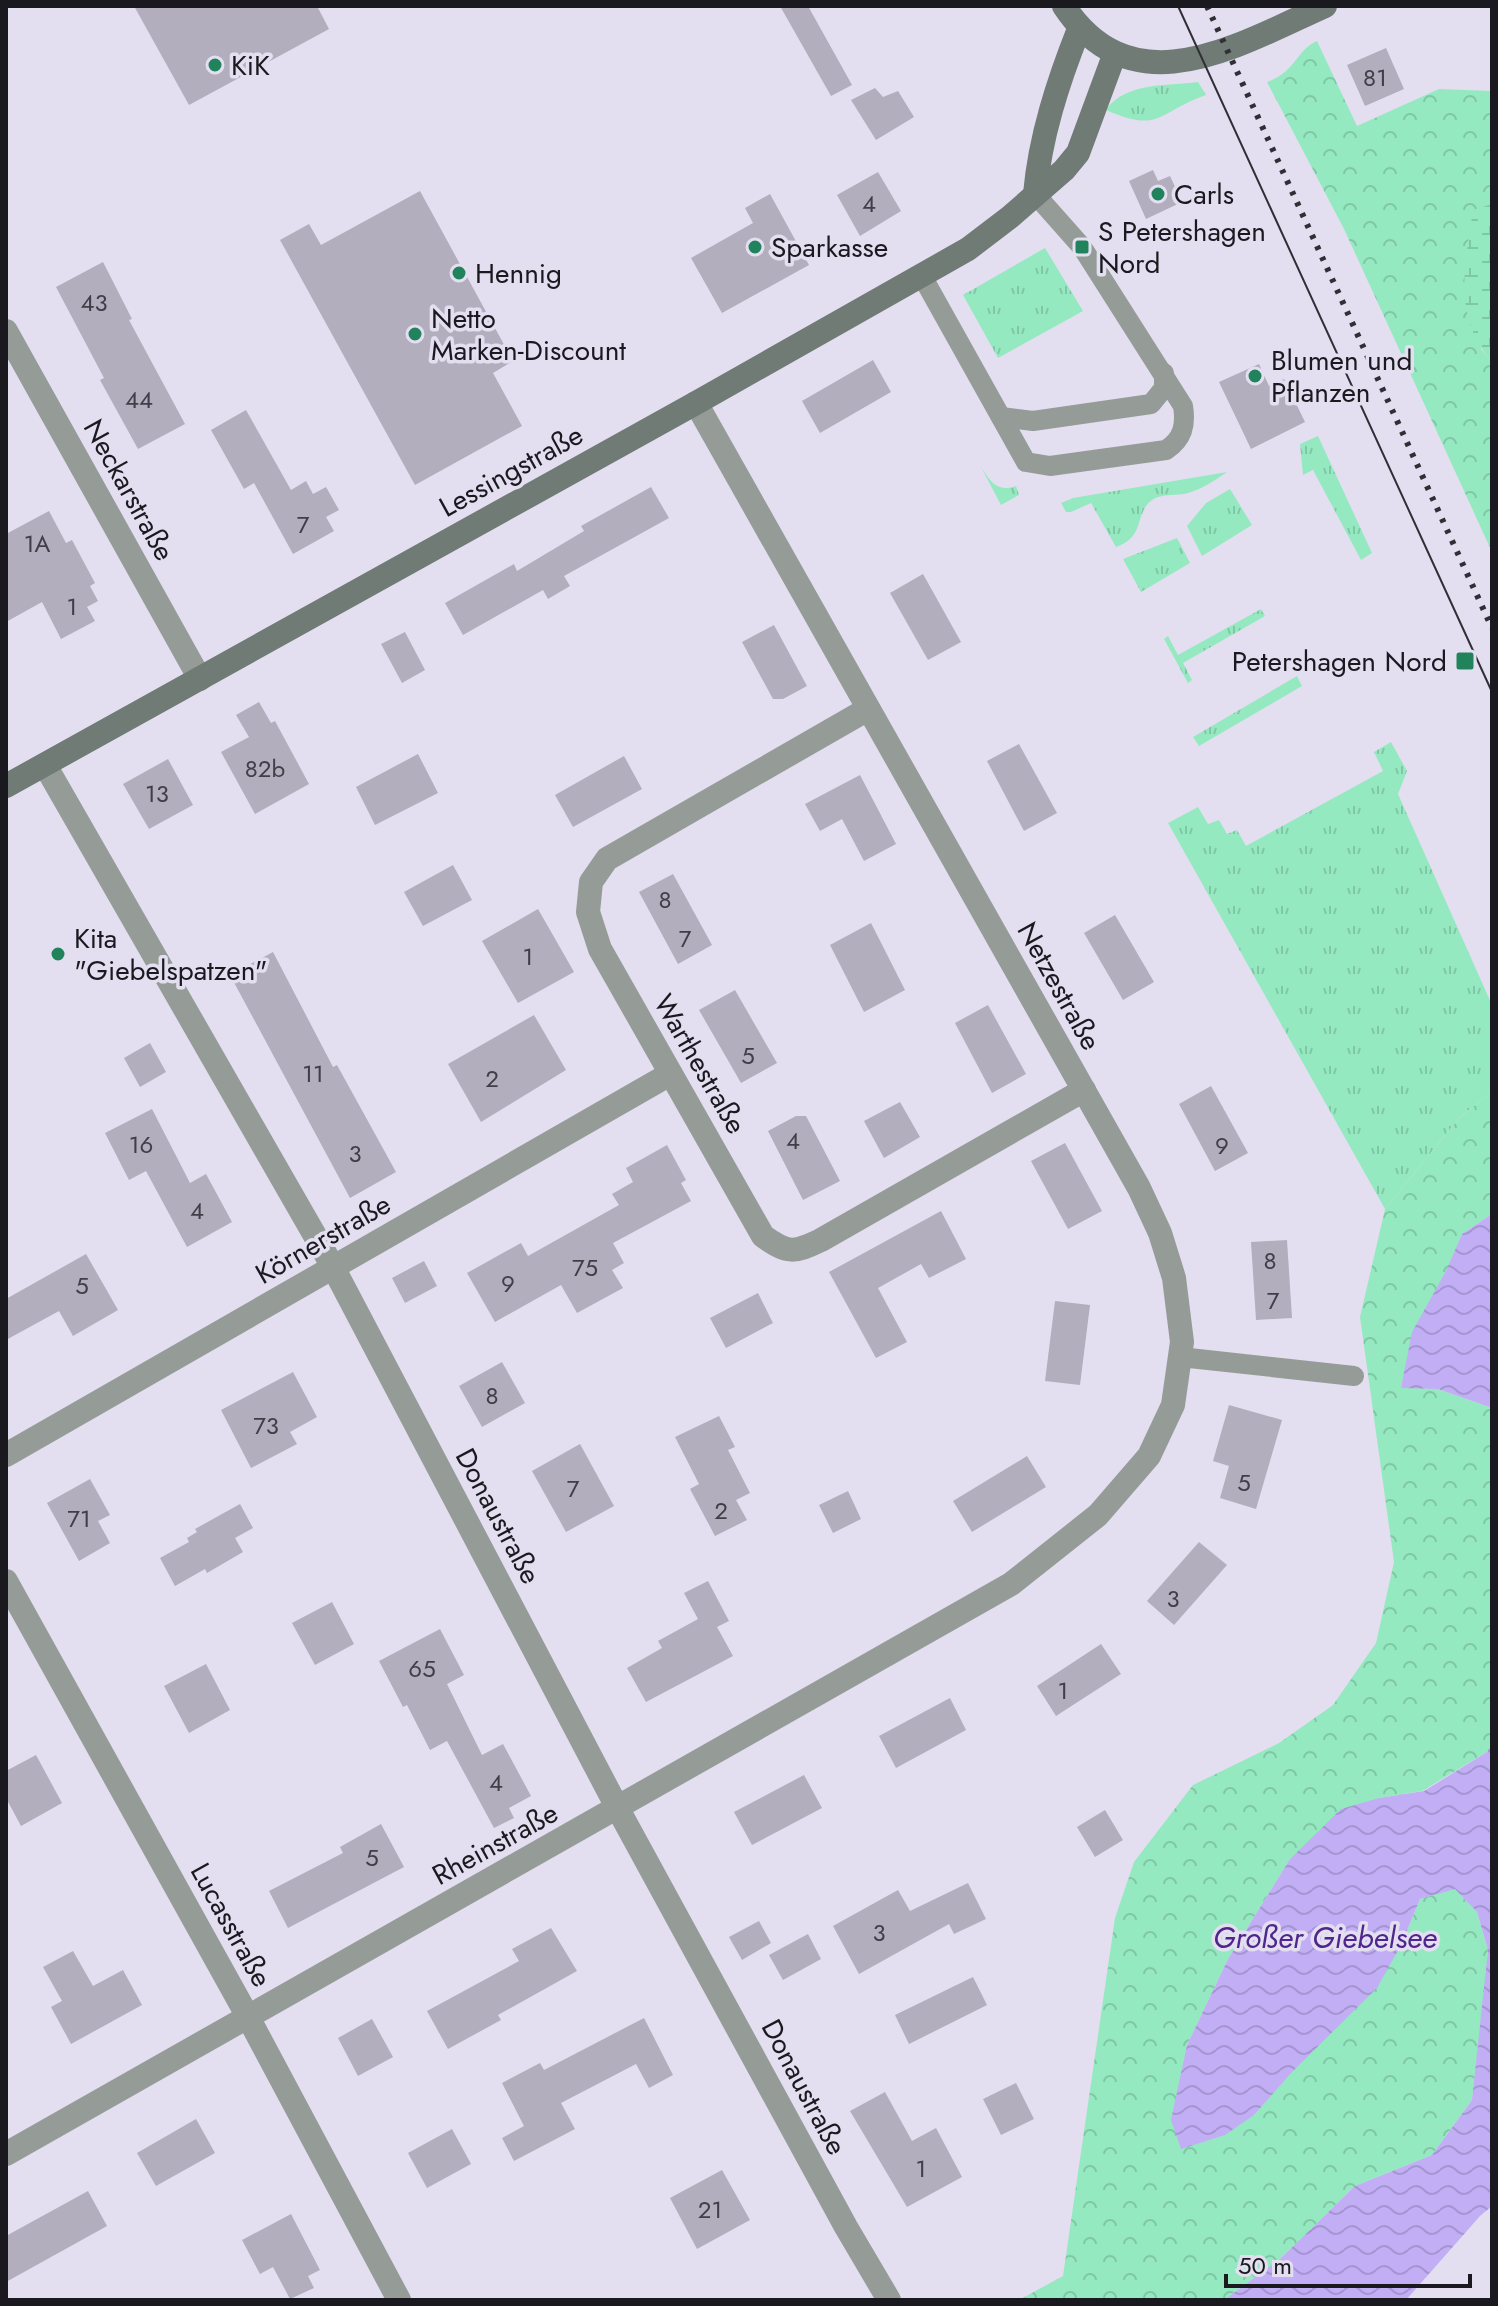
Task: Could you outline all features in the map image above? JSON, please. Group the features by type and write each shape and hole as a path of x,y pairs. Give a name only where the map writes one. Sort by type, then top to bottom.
{"street":[{"path":"1064,6 1079,29 1115,53 1139,62 1164,63 1192,60 1227,48 1325,6"},
{"path":"1035,194 1044,137 1062,70 1079,29"},
{"name":"Lessingstraße","path":"6,786 968,249 1064,170 1078,153 1115,53"},
{"name":"Neckarstraße","path":"6,331 200,679"},
{"name":"Netzestraße","path":"696,403 1139,1188 1160,1233 1174,1278 1182,1342 1180,1357 1173,1405 1149,1456 1098,1515 1011,1584"},
{"name":"Warthestraße","path":"868,709 607,859 591,882 588,912 600,949 670,1074 763,1236 781,1249 798,1251 1084,1090"},
{"name":"Donaustraße","path":"45,765 333,1267 618,1809 889,2300"},
{"name":"Körnerstraße","path":"6,1455 670,1074"},
{"name":"Lucasstraße","path":"6,1581 248,2017 399,2300"},
{"name":"Rheinstraße","path":"6,2154 1011,1584"}],"lane":[{"path":"922,276 1026,462 1050,466 1166,450 1181,434 1185,421 1183,406 1082,247 1035,194"},
{"path":"1001,417 1033,421 1151,404 1164,388 1164,373"},
{"path":"1180,1357 1354,1376"}],"green space":[{"path":"1317,41 1357,126 1439,89 1492,91 1492,204 1473,211 1481,349 1492,362 1492,552 1344,229 1267,82 1284,73 1304,50"},
{"path":"1198,82 1206,95 1158,118 1138,120 1106,110 1124,94 1135,90"},
{"path":"1492,204 1492,362 1471,326 1464,289 1473,210"},
{"path":"1045,248 1083,311 998,358 963,295"},
{"path":"1318,436 1372,553 1361,560 1313,470 1303,475 1300,444"},
{"path":"981,467 999,487 1016,486 1019,495 1001,505"},
{"path":"1227,472 1193,491 1152,500 1143,511 1132,537 1116,547 1091,503 1066,512 1061,503 1073,498"},
{"path":"1230,489 1252,525 1202,556 1187,526 1206,503"},
{"path":"1177,538 1190,563 1141,592 1123,559"},
{"path":"1261,609 1265,616 1183,663 1192,680 1188,683 1164,639 1168,636 1178,655"},
{"path":"1297,676 1302,686 1199,746 1193,737"},
{"path":"1391,742 1407,771 1398,794 1492,1005 1492,1092 1460,1117 1385,1209 1168,823 1198,807 1208,824 1219,820 1227,834 1237,830 1246,846 1383,771 1374,752"},
{"path":"1492,1092 1492,1214 1462,1234 1401,1387 1438,1389 1492,1408 1492,1743 1487,1752 1422,1791 1379,1798 1290,1859 1228,1959 1187,2045 1181,2079 1254,2115 1401,1945 1420,1899 1455,1888 1477,1912 1488,1950 1472,2100 1432,2155 1355,2186 1281,2258 1224,2300 1019,2300 1063,2276 1115,1918 1134,1862 1193,1785 1279,1743 1333,1705 1376,1643 1394,1562 1360,1317 1385,1209 1460,1117"}],"water":[{"path":"1492,1214 1492,1408 1438,1389 1401,1388 1412,1332 1446,1271 1462,1234"},
{"name":"Großer Giebelsee","path":"1492,1743 1492,2206 1406,2300 1224,2300 1281,2258 1355,2186 1432,2155 1472,2100 1488,1950 1477,1912 1455,1889 1420,1899 1401,1945 1377,1988 1292,2072 1254,2115 1225,2135 1181,2149 1171,2120 1187,2045 1228,1959 1290,1859 1341,1809 1379,1798 1424,1791 1487,1752"}],"building":[{"name":"KiK","path":"134,6 317,6 329,29 189,105"},
{"path":"780,6 808,6 852,85 831,96"},
{"path":"1386,48 1404,89 1365,106 1347,65"},
{"path":"875,88 883,97 898,91 914,117 876,140 851,100"},
{"path":"1153,170 1158,181 1170,176 1182,202 1146,219 1129,181"},
{"path":"878,172 901,211 860,236 837,195"},
{"name":"Netto Marken-Discount","path":"420,191 513,361 493,373 522,426 415,485 280,240 309,224 321,245"},
{"name":"Sparkasse","path":"770,194 809,265 722,313 691,258 753,223 745,208"},
{"path":"103,262 132,319 129,320 185,424 138,449 100,380 104,378 56,287"},
{"path":"873,360 891,392 820,433 802,401"},
{"path":"1259,364 1269,386 1284,379 1305,422 1251,449 1219,382"},
{"path":"246,410 291,490 306,481 313,494 326,487 339,510 326,517 334,531 293,554 254,483 244,489 211,430"},
{"path":"651,487 669,518 564,576 570,586 548,599 543,590 463,635 445,603 514,564 517,571 584,531 581,526"},
{"path":"49,511 66,543 72,540 95,583 90,586 98,601 87,607 95,621 61,639 42,602 6,622 6,534"},
{"path":"923,574 961,642 928,660 890,593"},
{"path":"774,625 807,686 783,699 773,699 742,642"},
{"path":"405,632 425,670 402,683 381,644"},
{"path":"259,702 271,723 275,721 309,784 255,814 221,752 249,737 236,715"},
{"path":"1019,744 1057,813 1024,831 987,761"},
{"path":"418,754 438,793 375,825 356,787"},
{"path":"624,756 642,789 573,827 555,795"},
{"path":"168,759 193,805 149,829 123,784"},
{"path":"860,775 896,844 864,861 842,819 820,831 805,804"},
{"path":"453,865 472,900 423,926 404,892"},
{"path":"673,874 712,945 678,964 639,892"},
{"path":"538,909 574,972 518,1003 482,941"},
{"path":"1115,915 1154,982 1123,1000 1084,933"},
{"path":"871,923 905,990 864,1012 830,945"},
{"path":"273,952 333,1067 337,1065 396,1172 350,1198 230,975"},
{"path":"735,990 777,1063 741,1083 699,1010"},
{"path":"988,1005 1026,1074 992,1093 955,1023"},
{"path":"534,1015 566,1070 481,1122 448,1064"},
{"path":"150,1043 166,1072 140,1087 124,1058"},
{"path":"1211,1086 1248,1153 1215,1171 1179,1104"},
{"path":"900,1102 920,1137 884,1158 864,1121"},
{"path":"152,1109 190,1183 206,1174 232,1222 187,1247 146,1171 129,1180 105,1133"},
{"path":"796,1116 806,1116 840,1181 803,1200 768,1131"},
{"path":"1065,1143 1102,1211 1068,1229 1031,1161"},
{"path":"667,1145 686,1180 681,1183 691,1201 613,1243 624,1263 612,1270 623,1288 577,1313 561,1285 495,1322 467,1273 521,1243 528,1256 619,1205 612,1194 633,1182 626,1168"},
{"path":"941,1211 966,1259 929,1278 921,1264 878,1288 907,1342 876,1358 829,1272"},
{"path":"1287,1240 1292,1318 1256,1320 1251,1242"},
{"path":"86,1254 118,1310 73,1336 59,1311 6,1340 6,1299"},
{"path":"424,1261 437,1286 405,1303 392,1278"},
{"path":"758,1293 773,1323 726,1348 710,1318"},
{"path":"1055,1301 1090,1305 1080,1385 1045,1381"},
{"path":"502,1362 525,1403 482,1427 459,1386"},
{"path":"293,1372 317,1417 290,1432 297,1444 251,1468 221,1410"},
{"path":"1229,1405 1282,1420 1256,1509 1220,1498 1229,1466 1213,1461"},
{"path":"719,1416 735,1447 728,1450 750,1493 736,1500 747,1520 715,1536 690,1489 699,1484 675,1437"},
{"path":"580,1444 614,1506 566,1532 532,1471"},
{"path":"1027,1456 1046,1487 972,1532 953,1501"},
{"path":"90,1479 110,1515 98,1521 110,1543 79,1561 47,1503"},
{"path":"848,1491 861,1519 833,1533 819,1505"},
{"path":"240,1504 253,1528 235,1538 243,1552 207,1573 205,1569 175,1586 160,1558 189,1542 187,1538 197,1532 195,1529"},
{"path":"1199,1542 1227,1565 1174,1625 1147,1601"},
{"path":"708,1581 729,1621 717,1627 733,1656 646,1702 627,1668 662,1648 658,1641 698,1619 684,1593"},
{"path":"332,1602 354,1644 315,1665 292,1623"},
{"path":"440,1629 464,1675 447,1684 482,1755 503,1744 531,1796 509,1808 514,1818 494,1828 447,1741 430,1750 407,1705 403,1707 379,1661"},
{"path":"1101,1644 1121,1674 1056,1716 1037,1686"},
{"path":"206,1664 230,1710 189,1733 164,1686"},
{"path":"950,1698 966,1730 896,1768 879,1736"},
{"path":"36,1755 62,1803 21,1826 6,1798 6,1771"},
{"path":"804,1775 822,1808 752,1845 734,1812"},
{"path":"1105,1810 1123,1840 1095,1857 1077,1827"},
{"path":"381,1824 404,1867 288,1928 269,1891 343,1853 340,1847"},
{"path":"968,1883 986,1919 954,1934 949,1924 859,1974 833,1926 898,1890 910,1911"},
{"path":"759,1921 771,1943 742,1960 729,1937"},
{"path":"551,1928 577,1971 498,2015 501,2020 448,2049 427,2011 519,1961 512,1949"},
{"path":"808,1934 821,1959 783,1980 769,1955"},
{"path":"73,1951 93,1986 123,1970 142,2005 71,2044 51,2007 62,2001 43,1967"},
{"path":"973,1977 987,2005 909,2044 895,2015"},
{"path":"644,2018 673,2075 649,2088 636,2064 561,2103 575,2129 514,2161 502,2138 524,2126 502,2083 540,2063 544,2070"},
{"path":"372,2019 393,2057 358,2076 338,2038"},
{"path":"1016,2083 1034,2119 1001,2135 983,2099"},
{"path":"885,2092 912,2141 936,2128 962,2177 907,2207 850,2111"},
{"path":"196,2119 215,2153 156,2186 137,2153"},
{"path":"452,2129 471,2164 427,2188 408,2153"},
{"path":"722,2170 750,2220 697,2249 670,2198"},
{"path":"88,2191 107,2226 6,2282 6,2236"},
{"path":"291,2214 320,2270 308,2276 314,2288 290,2299 273,2267 260,2274 242,2240"}],"tram line":[{"path":"1178,6 1492,692"}],"railway":[{"path":"1207,6 1492,628"}],"place":[{"name":"KiK","path":"215,65"},
{"name":"Carls","path":"1158,194"},
{"name":"Sparkasse","path":"755,247"},
{"name":"S Petershagen Nord","path":"1082,247"},
{"name":"Hennig","path":"459,273"},
{"name":"Netto Marken-Discount","path":"415,334"},
{"name":"Blumen und Pflanzen","path":"1255,376"},
{"name":"Petershagen Nord","path":"1465,661"},
{"name":"Kita \"Giebelspatzen\"","path":"58,954"}]}
